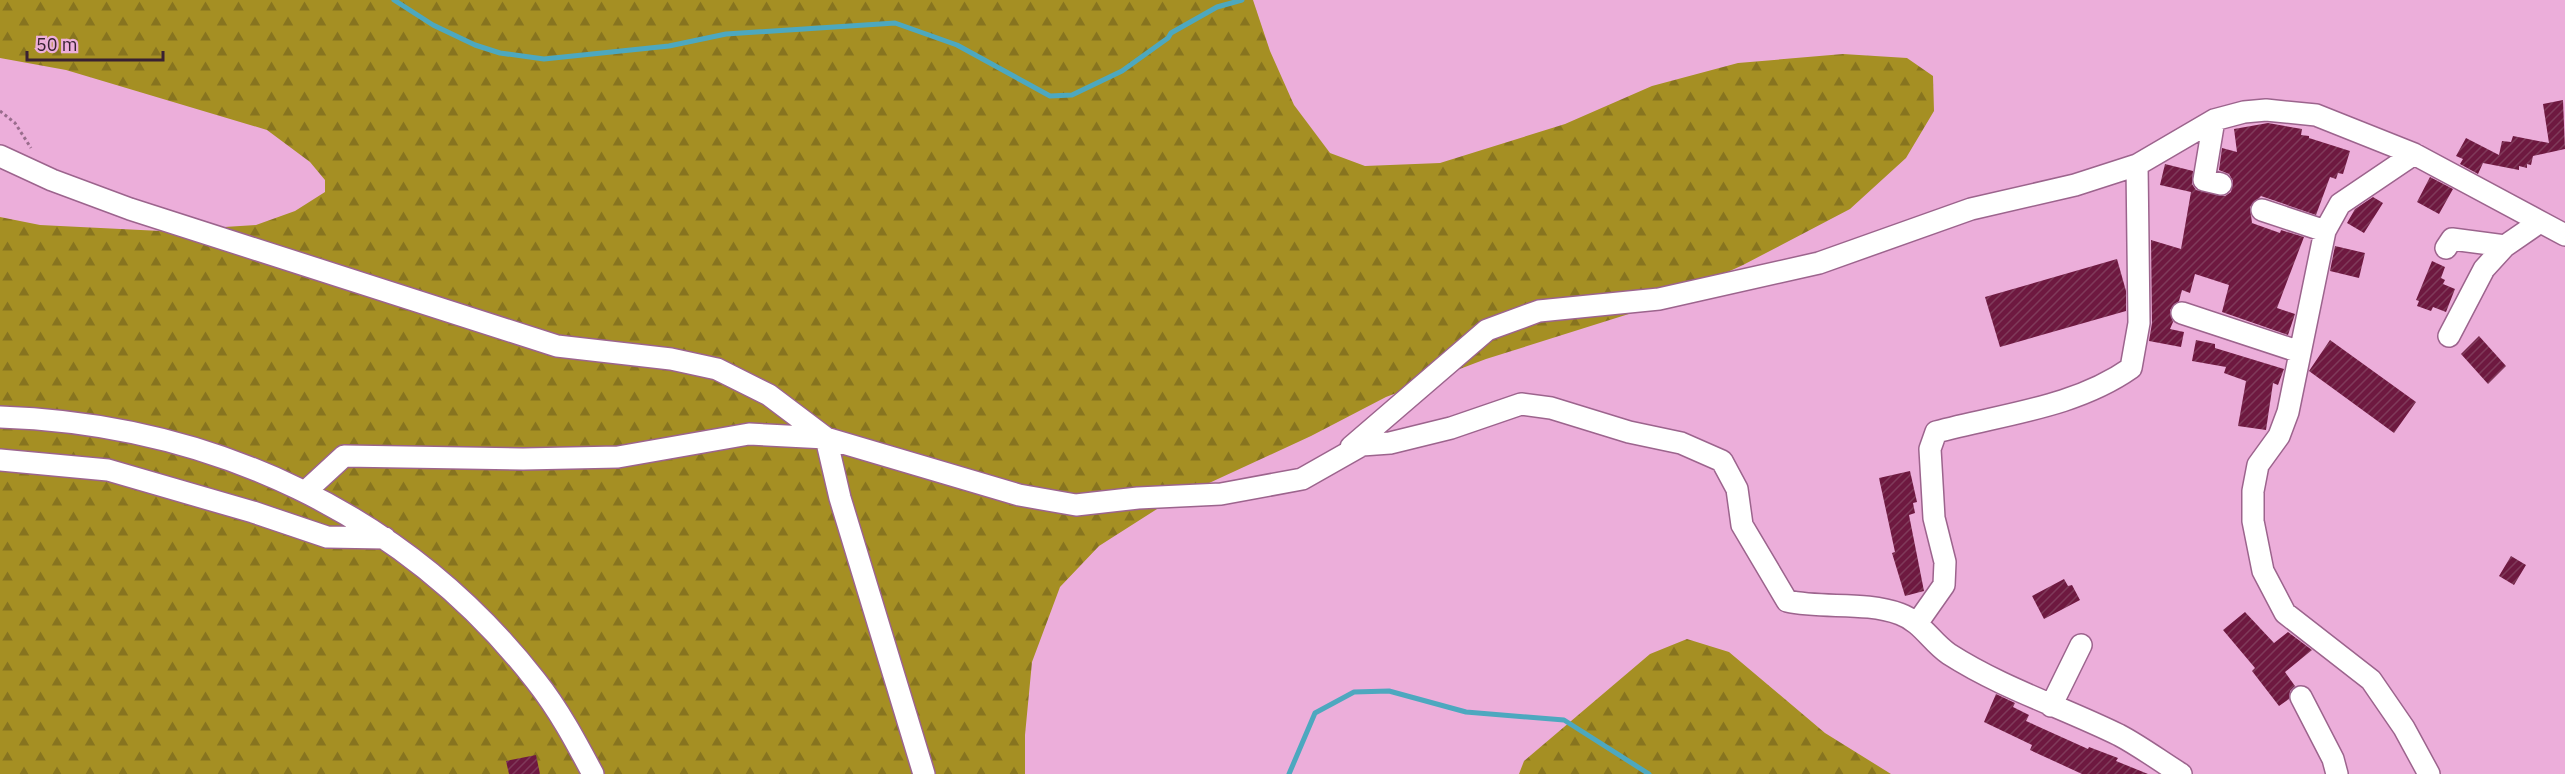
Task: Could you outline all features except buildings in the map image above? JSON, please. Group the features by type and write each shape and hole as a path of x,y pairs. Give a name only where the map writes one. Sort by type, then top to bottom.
{"street":[{"path":"1337,460 1487,330 1539,311 1659,299 1819,263 1971,209 2075,185 2137,165 2214,120 2265,110 2316,115 2414,154 2565,235"},
{"path":"2214,120 2204,180 2221,184"},
{"path":"2414,154 2340,204 2325,231 2288,412 2279,436 2258,465 2253,491 2253,521 2264,571 2285,613 2371,680 2404,728 2429,774"},
{"path":"0,156 51,180 130,209 557,346 671,359 717,369 769,395 826,438 840,498 924,774"},
{"path":"1918,622 1944,585 1945,562 1934,518 1930,449 1936,432 2042,406 2106,385 2131,368 2139,323 2137,165"},
{"path":"2262,210 2325,231"},
{"path":"2449,336 2484,269 2505,246 2540,222"},
{"path":"2446,248 2452,239 2505,246"},
{"path":"2182,313 2300,352"},
{"path":"306,490 344,456 618,457 749,434 826,438 1019,495 1076,506 1138,498 1221,494 1302,479 1362,446 1390,443 1451,428 1521,404 1551,408 1629,432 1681,443 1722,461 1737,489 1742,525 1787,601 1812,606 1860,607 1899,613 1918,622 1948,653 2051,706 2120,736 2181,774"},
{"path":"0,417 91,424 127,430 231,458 306,490 388,538 485,620 537,682 567,726 593,774"},
{"path":"0,460 108,470 253,512 327,537 388,538"},
{"path":"2051,706 2081,645"},
{"path":"2301,697 2333,759 2337,774"}],"path":[{"path":"0,111 15,123 33,152"}],"green space":[{"path":"0,0 1253,0 1270,51 1294,105 1330,153 1365,166 1440,163 1565,124 1652,86 1738,63 1843,54 1907,58 1933,76 1934,111 1906,158 1850,209 1743,265 1651,307 1486,359 1386,397 1311,436 1168,502 1099,546 1060,587 1032,662 1025,735 1025,774 0,774 0,217 40,225 161,231 256,225 295,211 325,192 325,180 310,162 267,130 66,70 0,58"},
{"path":"1687,639 1729,652 1825,733 1891,774 1519,774 1524,761 1650,654"}],"waterway":[{"path":"394,0 433,25 475,45 500,53 544,59 669,46 726,34 895,23 957,45 1050,96 1072,95 1122,71 1168,38 1171,33 1217,7 1242,0"},
{"path":"1289,774 1315,713 1354,692 1389,691 1466,712 1564,720 1649,774"}]}
